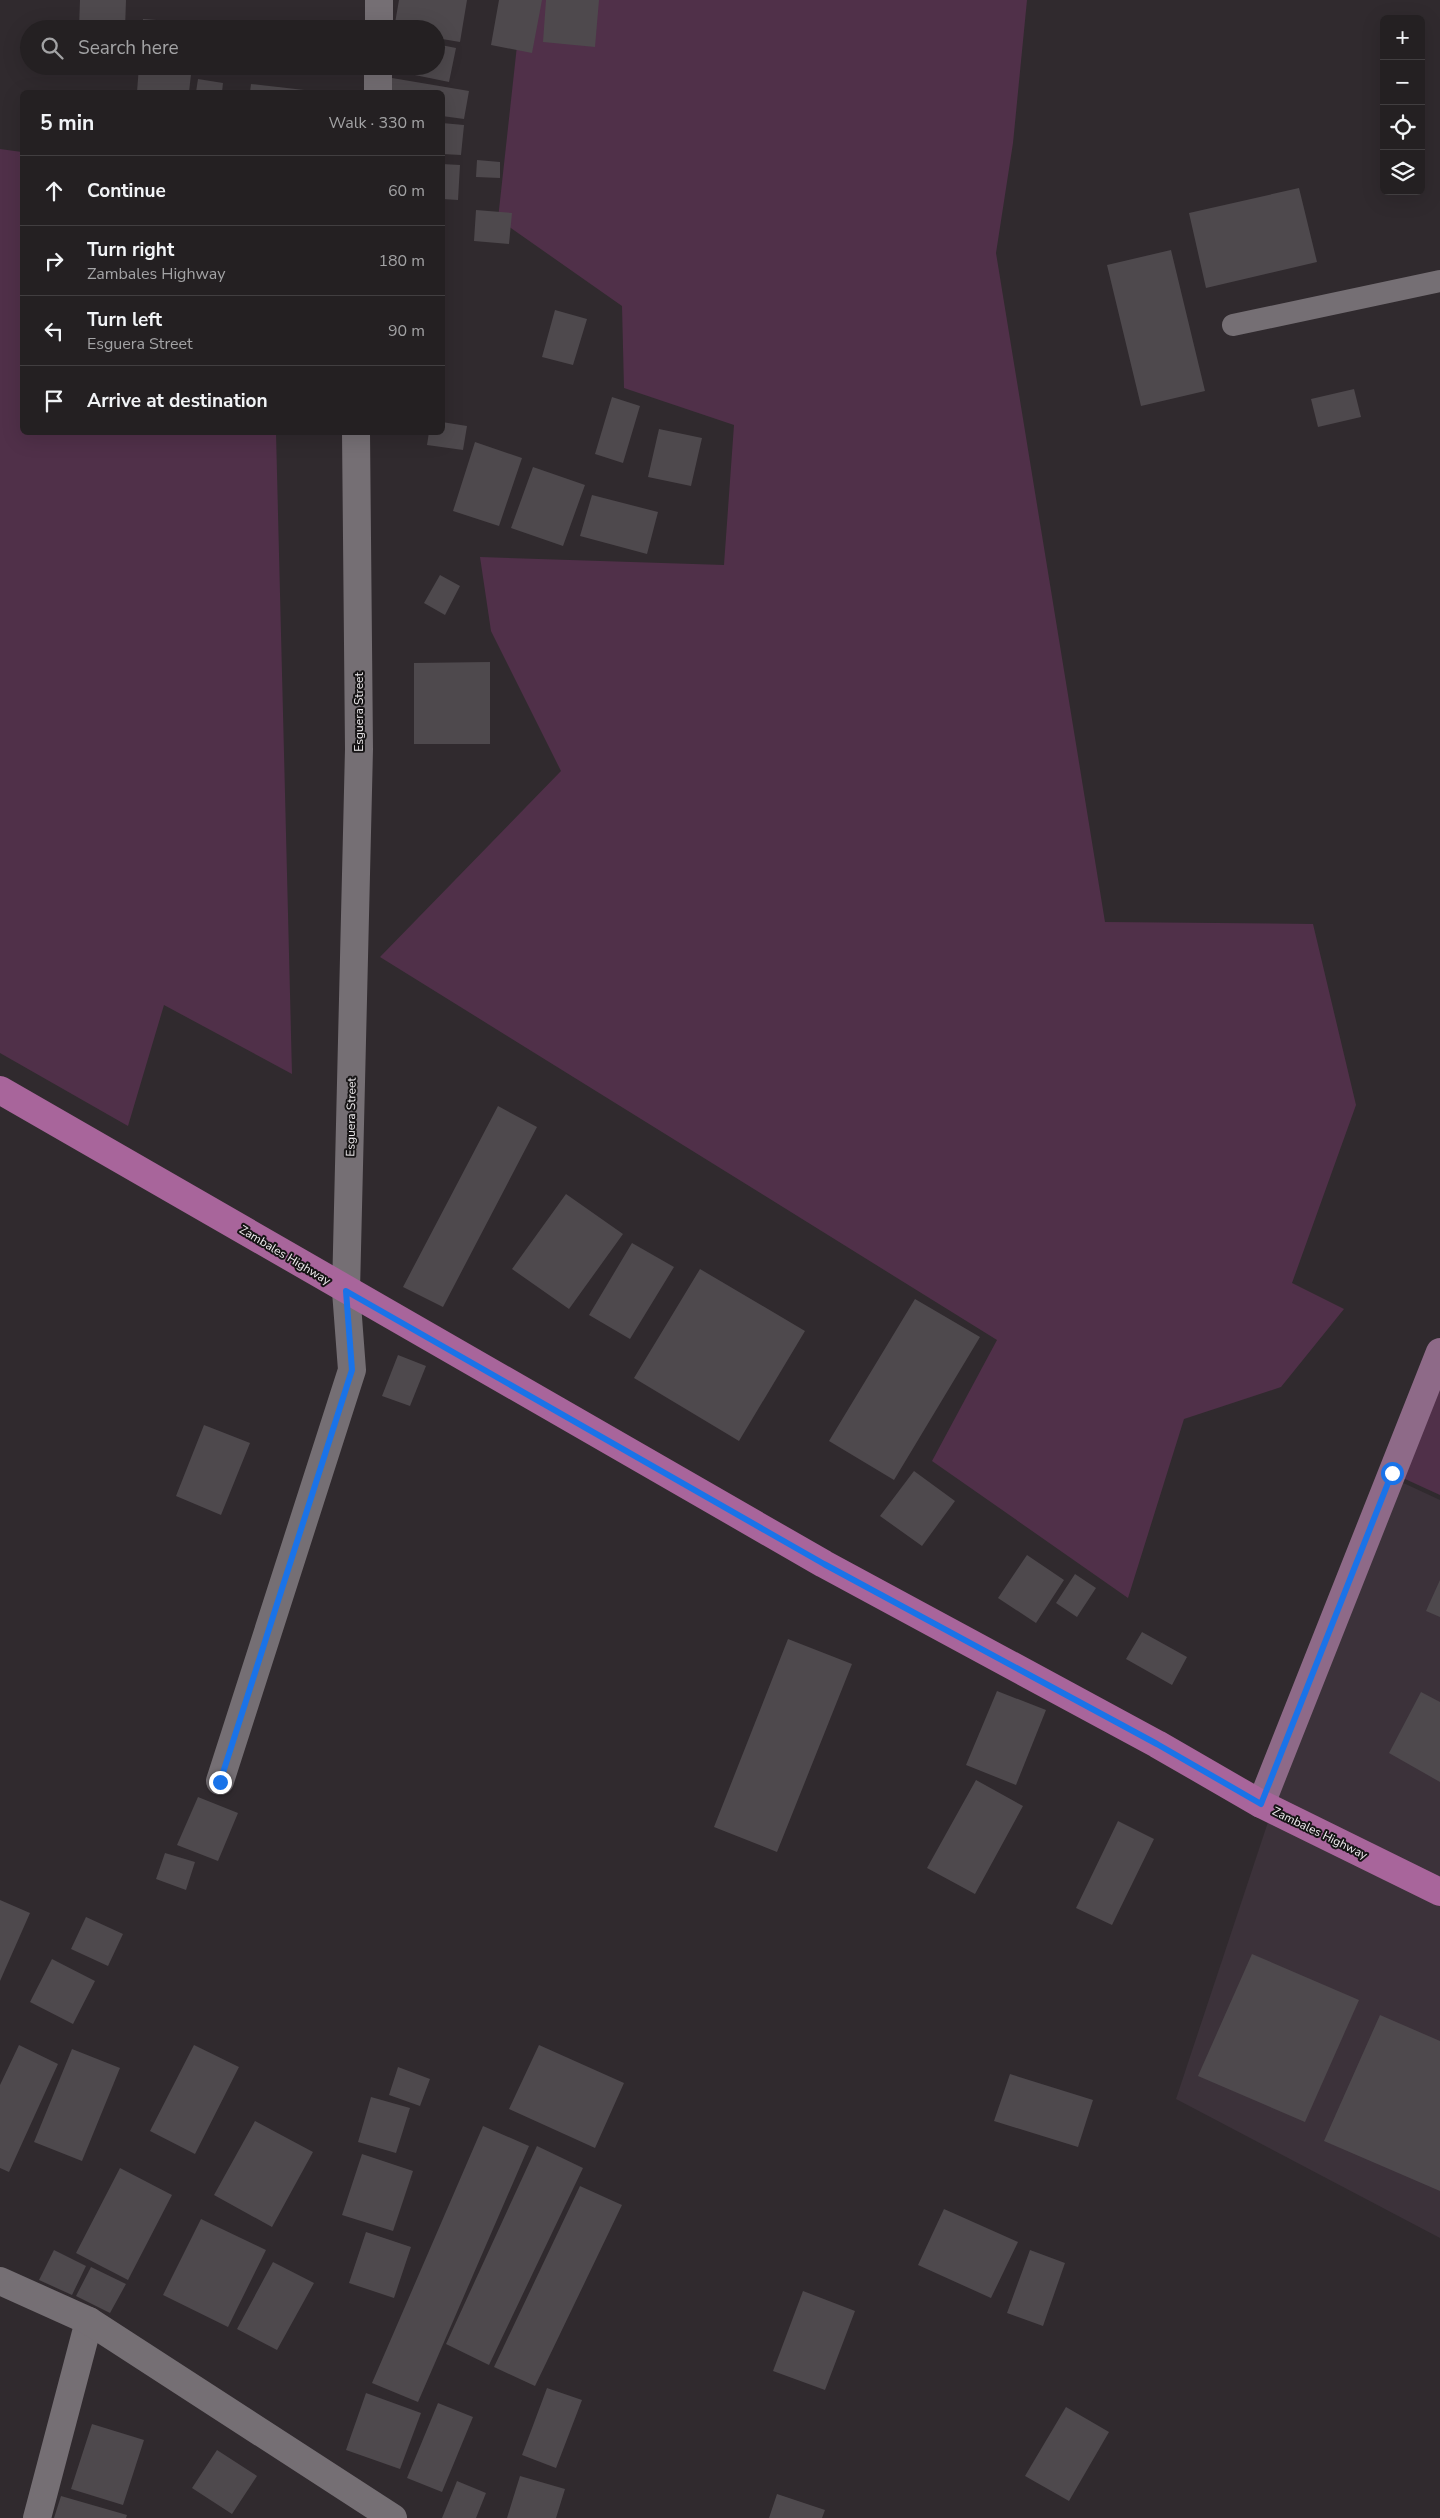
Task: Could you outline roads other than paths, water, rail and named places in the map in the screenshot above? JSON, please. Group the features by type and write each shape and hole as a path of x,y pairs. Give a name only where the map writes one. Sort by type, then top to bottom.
{"main road":[{"name":"Zambales Highway","path":"0,1090 346,1291 824,1564 1157,1744 1261,1804 1440,1892"},
{"path":"1261,1804 1440,1352"}],"street":[{"path":"379,0 379,20"},
{"path":"378,75 378,90"},
{"name":"Esguera Street","path":"220,1782 352,1370 346,1291 359,750 356,435"},
{"path":"0,2281 89,2321 393,2518"},
{"path":"37,2518 89,2321"}],"lane":[{"path":"1233,326 1440,281"}]}
